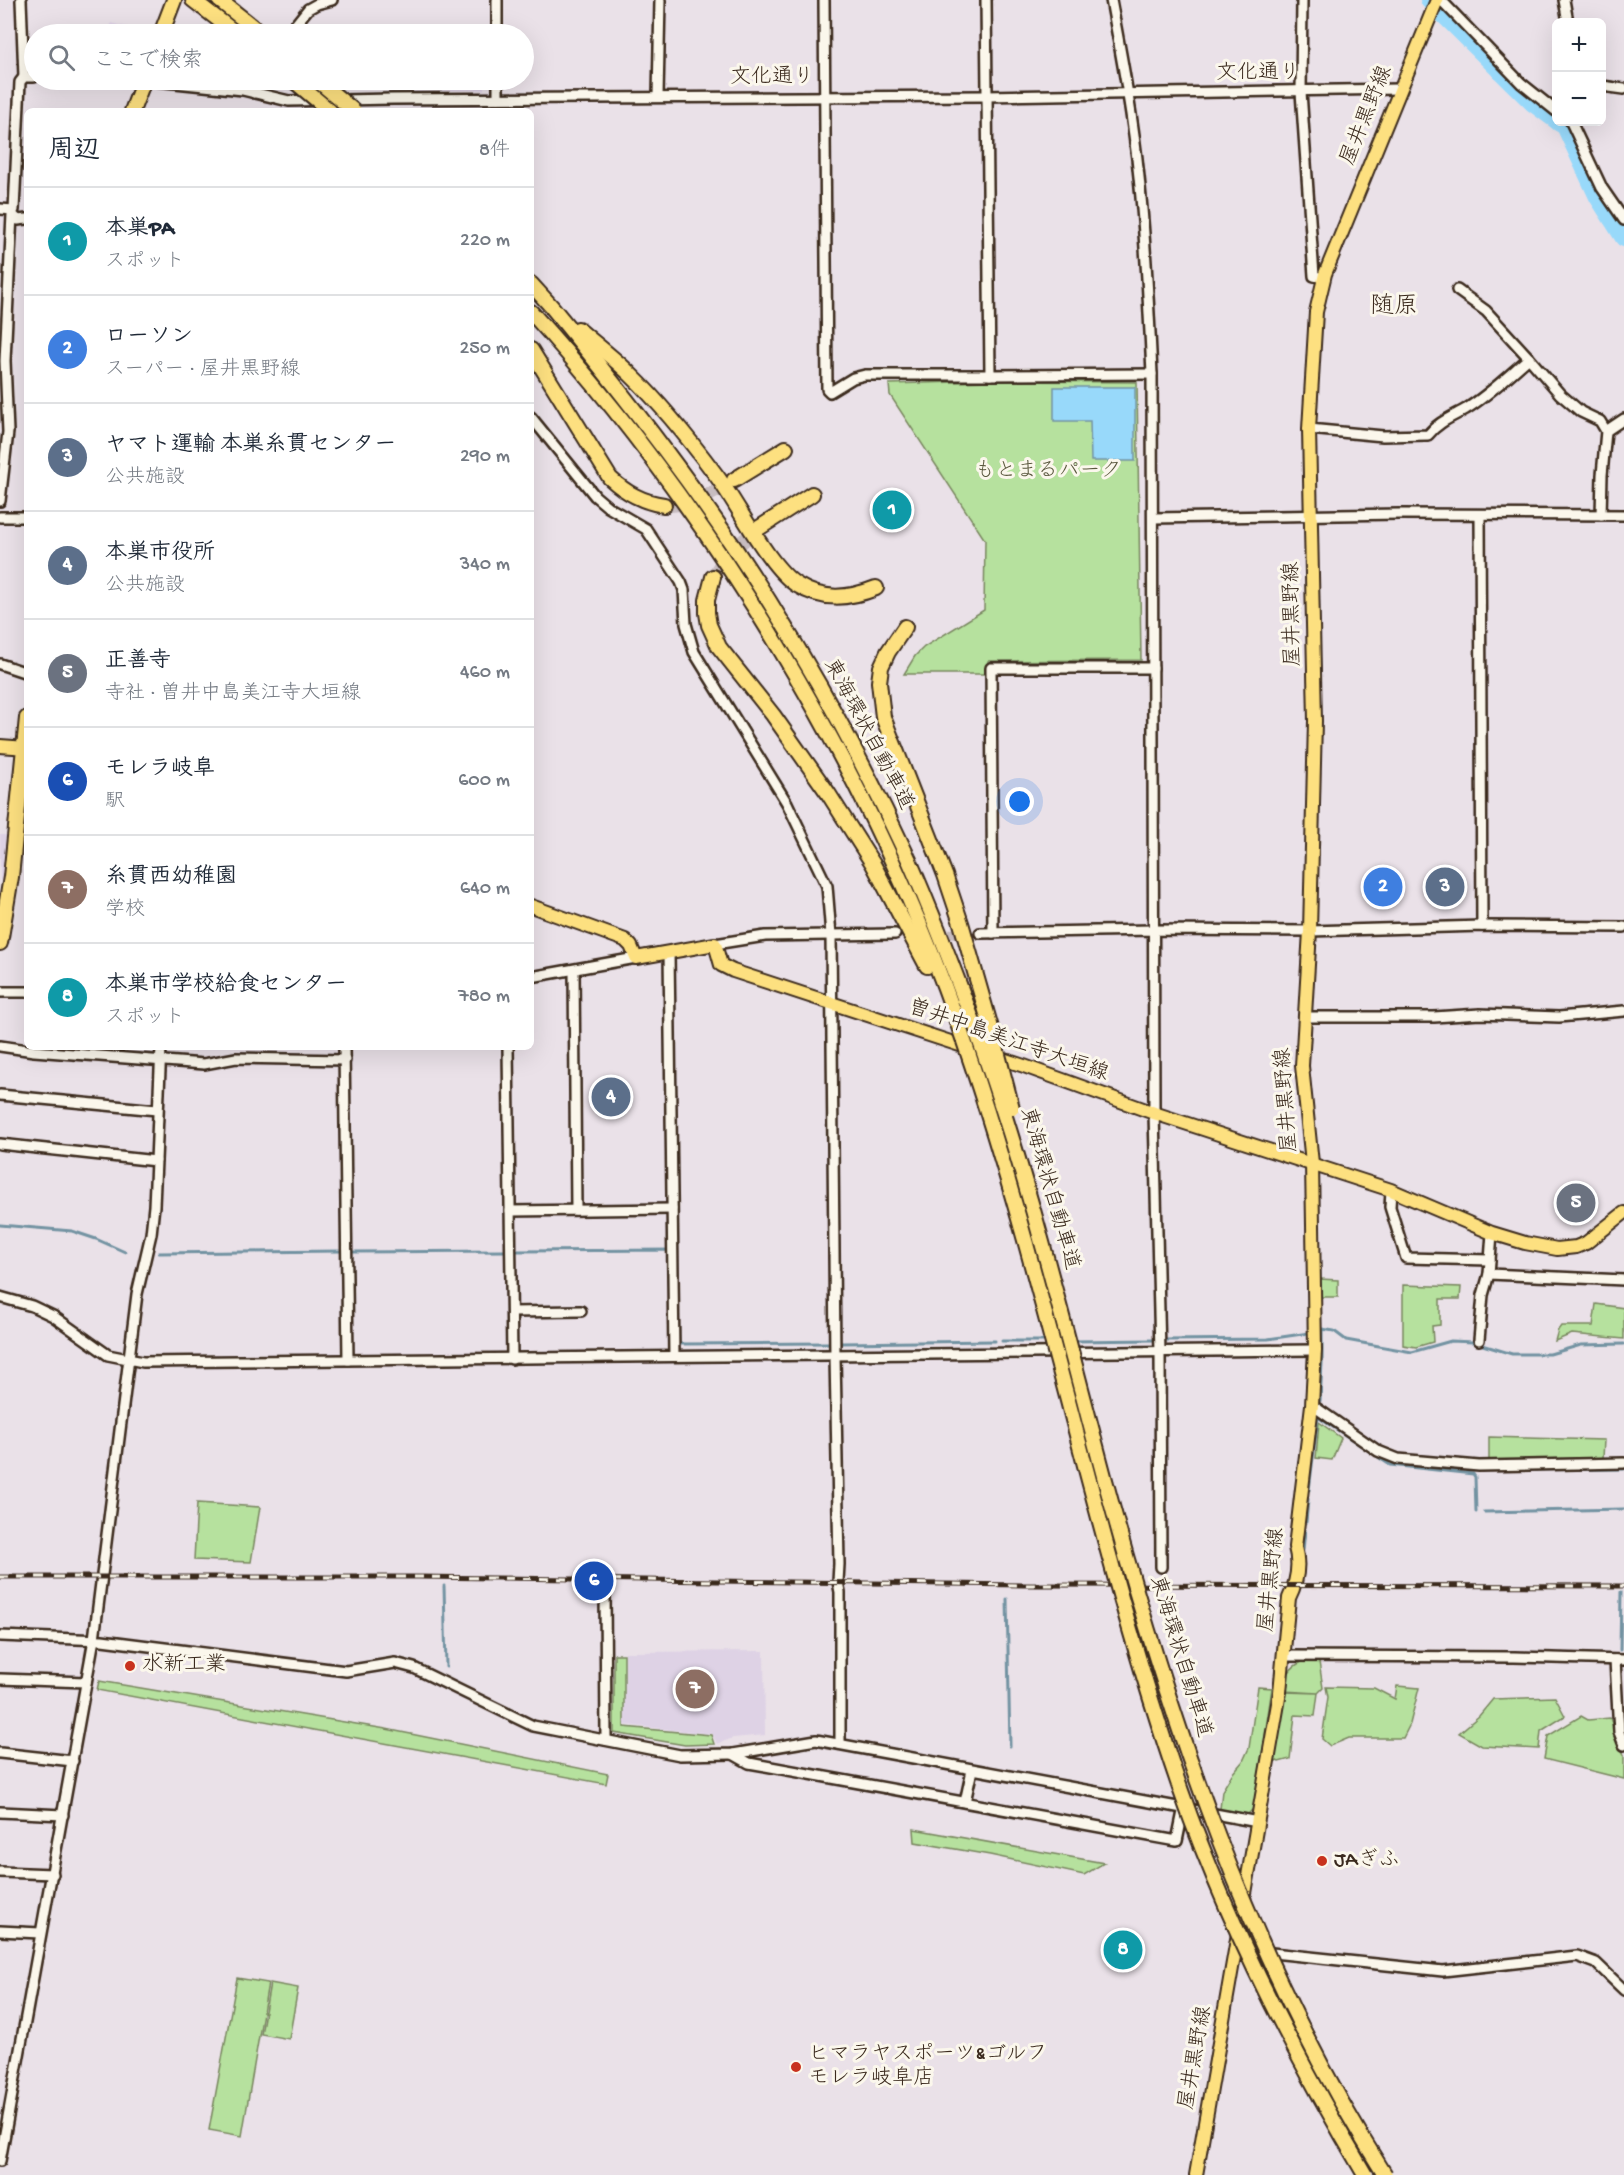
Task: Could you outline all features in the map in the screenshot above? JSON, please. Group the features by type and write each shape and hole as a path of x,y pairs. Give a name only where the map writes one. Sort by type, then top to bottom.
{"highway":[{"path":"165,24 174,0"},
{"path":"192,0 224,24"},
{"path":"219,0 249,24"},
{"path":"133,108 141,90"},
{"path":"308,90 335,108"},
{"path":"329,90 350,108"},
{"name":"東海環状自動車道","path":"534,287 657,438 769,601 820,687 865,771 909,861 941,937 1003,1107 1028,1188 1138,1599 1182,1740 1212,1823 1244,1905 1284,1991 1328,2076 1385,2175"},
{"path":"551,306 630,374 661,408 717,477 770,557 795,584 822,596 836,598 850,597 876,588"},
{"name":"東海環状自動車道","path":"534,315 592,382 700,525 751,602 834,745 873,820 957,1021 1005,1168 1114,1575 1136,1652 1183,1795 1233,1923 1265,1991 1330,2116 1365,2175"},
{"path":"534,355 610,477 623,490 664,505"},
{"path":"734,480 786,448"},
{"path":"759,528 812,494"},
{"path":"713,577 707,600 707,614 709,626 719,647 792,740 852,829 957,1021"},
{"path":"905,627 881,667 879,682 883,717 945,875 961,923 1017,1130 1028,1188"},
{"path":"0,943 11,877 24,757"}],"main road":[{"name":"屋井黒野線","path":"1196,2175 1280,1692 1289,1598 1295,1586 1298,1558 1295,1547 1312,1406 1315,1350 1312,1163 1310,1128 1302,1080 1310,931 1315,722 1309,429 1316,312 1324,278 1439,0"},
{"path":"0,746 24,748"},
{"path":"534,907 625,940 631,946 636,958 715,944"},
{"name":"曽井中島美江寺大垣線","path":"715,944 721,965 733,971 1391,1190 1492,1233 1542,1247 1557,1249 1576,1247 1586,1243 1624,1213"}],"street":[{"path":"0,209 14,210 20,82 24,77 21,0"},
{"path":"296,24 309,9 332,0"},
{"path":"497,0 497,24"},
{"path":"658,96 660,0"},
{"path":"824,0 826,388 830,392 853,378 865,375 1152,374"},
{"path":"986,0 990,375"},
{"path":"1111,0 1128,92 1139,177 1147,258 1152,374 1154,1113 1160,1352 1161,1567"},
{"path":"1302,0 1301,92 1314,276 1324,278"},
{"path":"1439,0 1521,83 1552,107"},
{"path":"1564,0 1567,18"},
{"path":"1606,87 1624,89"},
{"name":"文化通り","path":"236,90 335,108 498,98 987,96 1128,92 1400,90"},
{"path":"498,90 498,98"},
{"path":"1573,126 1602,188 1624,220"},
{"path":"0,501 8,432 5,361 12,214 18,220 24,219"},
{"path":"1457,290 1486,311 1560,394 1581,412 1600,421 1606,431 1601,515"},
{"path":"1309,429 1383,436 1428,435 1453,414 1466,409 1529,358"},
{"path":"1606,431 1624,419"},
{"path":"534,421 595,496 608,507 646,529 681,582 684,590 686,624 694,652 787,803 827,886 831,935 840,1744"},
{"path":"1153,518 1400,514 1624,515"},
{"path":"1480,515 1482,926"},
{"path":"0,517 24,517"},
{"path":"0,664 24,672"},
{"path":"993,933 991,668 1152,668"},
{"path":"980,933 1153,930 1310,931 1482,926 1624,927"},
{"path":"715,944 765,936 895,934"},
{"path":"669,952 675,1356"},
{"path":"534,976 636,958"},
{"path":"573,970 576,1210"},
{"path":"0,992 24,992"},
{"path":"1304,1017 1434,1017 1480,1014 1559,1017 1624,1011"},
{"path":"0,1046 24,1050"},
{"path":"27,1050 204,1064 236,1058 345,1060"},
{"path":"0,2161 39,1933 53,1874 94,1639 136,1294 149,1242 154,1206 161,1050"},
{"path":"344,1050 348,1360"},
{"path":"508,1050 512,1359"},
{"path":"0,1095 157,1110"},
{"path":"0,1144 156,1161"},
{"path":"1391,1190 1390,1207 1406,1258 1490,1260"},
{"path":"510,1211 672,1209"},
{"path":"1479,1340 1483,1295 1489,1275 1492,1233"},
{"path":"1489,1275 1624,1280"},
{"path":"0,1297 43,1311 63,1322 100,1351 116,1358 143,1362 1315,1350"},
{"path":"512,1312 580,1311"},
{"path":"1312,1406 1378,1451 1398,1459 1479,1466 1624,1462"},
{"path":"605,1590 606,1740"},
{"path":"0,1636 62,1640 94,1639 346,1671 395,1663 414,1668 533,1726 680,1755 734,1754 816,1740 1258,1822"},
{"path":"1284,1656 1620,1660 1619,1732 1624,1745"},
{"path":"0,1680 86,1682"},
{"path":"0,1753 72,1761"},
{"path":"734,1754 749,1763 1178,1841 1184,1808"},
{"path":"965,1802 972,1770"},
{"path":"0,1812 63,1815"},
{"path":"0,1872 53,1874"},
{"path":"0,1931 39,1933"},
{"path":"1236,1949 1443,1971 1577,1956 1596,1963 1624,1990"}],"shaded area":[{"path":"390,90 484,90 390,92"},
{"path":"0,835 9,835 4,880 0,880"},
{"path":"764,1651 765,1735 733,1738 717,1744 712,1734 625,1725 625,1652"}],"green space":[{"name":"もとまるパーク","path":"991,381 1137,382 1141,660 988,661 987,674 904,674 915,656 924,647 984,610 985,540 890,395 889,384"},
{"path":"1320,1279 1338,1280 1338,1297 1320,1297"},
{"path":"1403,1285 1461,1287 1460,1299 1440,1299 1440,1325 1432,1326 1433,1342 1416,1347 1403,1345"},
{"path":"1596,1304 1624,1308 1624,1339 1572,1334 1555,1341 1561,1326 1593,1326"},
{"path":"1319,1422 1341,1438 1332,1460 1316,1458"},
{"path":"1489,1437 1604,1440 1603,1458 1489,1460"},
{"path":"197,1503 260,1507 251,1562 194,1560"},
{"path":"614,1654 624,1654 624,1727 711,1735 714,1744 685,1745 614,1733"},
{"path":"1302,1662 1319,1662 1323,1688 1318,1693 1284,1691 1288,1673"},
{"path":"99,1681 386,1729 608,1774 606,1784 97,1690"},
{"path":"1397,1686 1419,1688 1410,1724 1403,1738 1349,1738 1330,1746 1322,1739 1328,1697 1326,1687 1374,1688 1395,1699"},
{"path":"1258,1687 1272,1688 1254,1808 1247,1815 1220,1809 1222,1791 1243,1761 1249,1748"},
{"path":"1284,1692 1318,1693 1315,1716 1295,1715 1290,1759 1279,1762 1275,1760"},
{"path":"1555,1697 1565,1716 1541,1731 1539,1749 1482,1746 1459,1733 1479,1716 1493,1699"},
{"path":"1581,1716 1588,1720 1610,1718 1624,1755 1624,1779 1544,1759 1548,1736"},
{"path":"914,1829 1104,1863 1084,1875 915,1842"},
{"path":"237,1978 268,1983 242,2136 209,2130"},
{"path":"270,1983 298,1988 289,2039 261,2034"}],"water":[{"path":"1054,387 1135,387 1135,461 1091,461 1090,421 1054,421"}],"waterway":[{"path":"1429,0 1533,103 1552,117"},
{"path":"1565,126 1598,197 1624,238"},
{"path":"0,1225 72,1231 125,1252"},
{"path":"515,1251 677,1250 679,1344 830,1343"},
{"path":"159,1253 341,1251"},
{"path":"352,1252 506,1251"},
{"path":"1320,1401 1322,1329 1334,1331 1346,1340 1412,1352 1451,1341 1473,1342 1512,1354 1550,1354 1581,1345 1624,1344"},
{"path":"1164,1340 1268,1339 1309,1333"},
{"path":"1073,1341 1155,1340"},
{"path":"841,1343 995,1341"},
{"path":"1002,1341 1049,1341"},
{"path":"1309,1490 1318,1417 1390,1465 1473,1474 1476,1512"},
{"path":"1506,1470 1624,1469"},
{"path":"1306,1522 1308,1499"},
{"path":"1484,1512 1624,1509"},
{"path":"1303,1550 1305,1531"},
{"path":"444,1586 446,1667"},
{"path":"1620,1650 1621,1592"},
{"path":"1007,1599 1010,1746"}],"tunnel":[{"path":"664,505 700,499 732,482"},
{"path":"713,577 727,554 759,528"},
{"path":"895,934 980,933"}],"railway":[{"path":"0,1577 418,1577 1023,1585 1624,1586"}],"place":[{"name":"本巣PA","path":"892,510"},
{"name":"ローソン","path":"1383,887"},
{"name":"ヤマト運輸 本巣糸貫センター","path":"1445,887"},
{"name":"本巣市役所","path":"611,1097"},
{"name":"正善寺","path":"1576,1203"},
{"name":"モレラ岐阜","path":"594,1581"},
{"name":"水新工業","path":"130,1666"},
{"name":"糸貫西幼稚園","path":"695,1689"},
{"name":"JAぎふ","path":"1322,1861"},
{"name":"本巣市学校給食センター","path":"1123,1950"},
{"name":"ヒマラヤスポーツ&ゴルフ モレラ岐阜店","path":"796,2067"}],"district":[{"name":"随原","path":"1394,307"}]}
